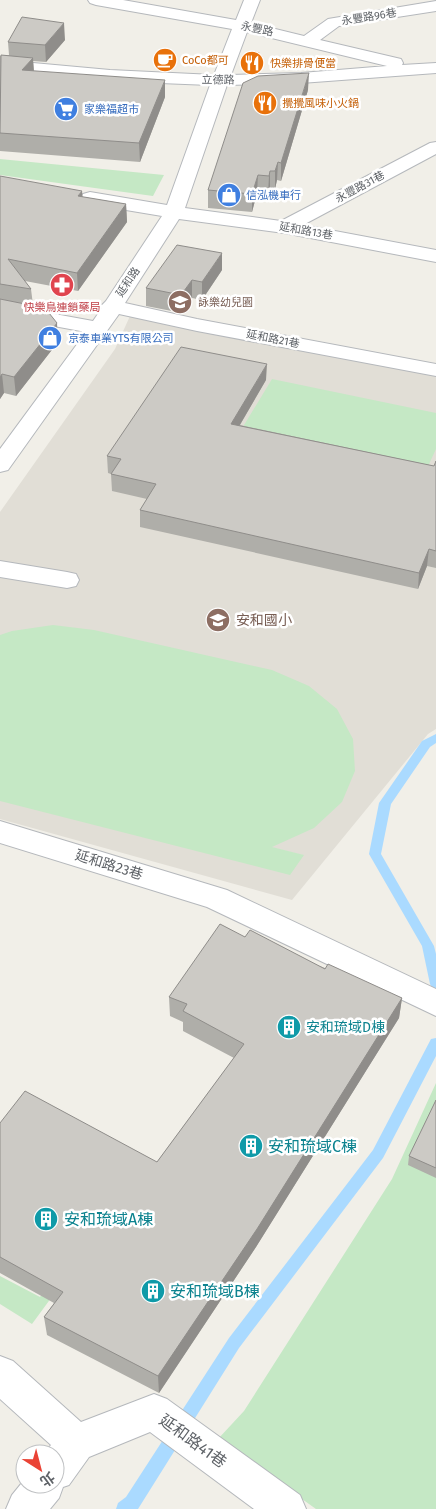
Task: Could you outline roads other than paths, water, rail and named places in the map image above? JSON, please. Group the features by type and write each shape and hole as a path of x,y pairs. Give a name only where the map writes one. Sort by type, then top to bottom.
{"street":[{"name":"永豐路","path":"96,0 242,26 416,69"},
{"name":"延和路","path":"0,465 99,328 111,306 174,212 220,80 252,0"},
{"name":"永豐路96巷","path":"308,41 334,22 436,6"},
{"name":"立德路","path":"0,65 87,74 220,80 436,68"},
{"name":"永豐路31巷","path":"284,227 436,147"},
{"name":"延和路13巷","path":"68,194 174,212 284,227 436,256"},
{"name":"延和路21巷","path":"111,306 197,325 436,370"},
{"path":"0,310 99,328"},
{"path":"0,569 67,580"},
{"name":"延和路23巷","path":"0,832 217,898 436,1003"},
{"name":"延和路41巷","path":"0,1374 66,1457 154,1412 286,1509"},
{"path":"26,1509 37,1494"}],"waterway":[{"path":"436,738 426,744 385,803 375,854 428,946 436,984"},
{"path":"124,1509 132,1503 234,1343 378,1154 436,1043"}],"place":[{"name":"CoCo都可","path":"165,60"},
{"name":"快樂排骨便當","path":"252,63"},
{"name":"攪攪風味小火鍋","path":"265,103"},
{"name":"家樂福超市","path":"66,109"},
{"name":"信泓機車行","path":"229,195"},
{"name":"快樂鳥連鎖藥局","path":"62,285"},
{"name":"詠樂幼兒園","path":"180,302"},
{"name":"京泰車業YTS有限公司","path":"50,338"},
{"name":"安和國小","path":"218,620"},
{"name":"安和琉域D棟","path":"289,1027"},
{"name":"安和琉域C棟","path":"251,1146"},
{"name":"安和琉域A棟","path":"46,1219"},
{"name":"安和琉域B棟","path":"153,1291"}]}
